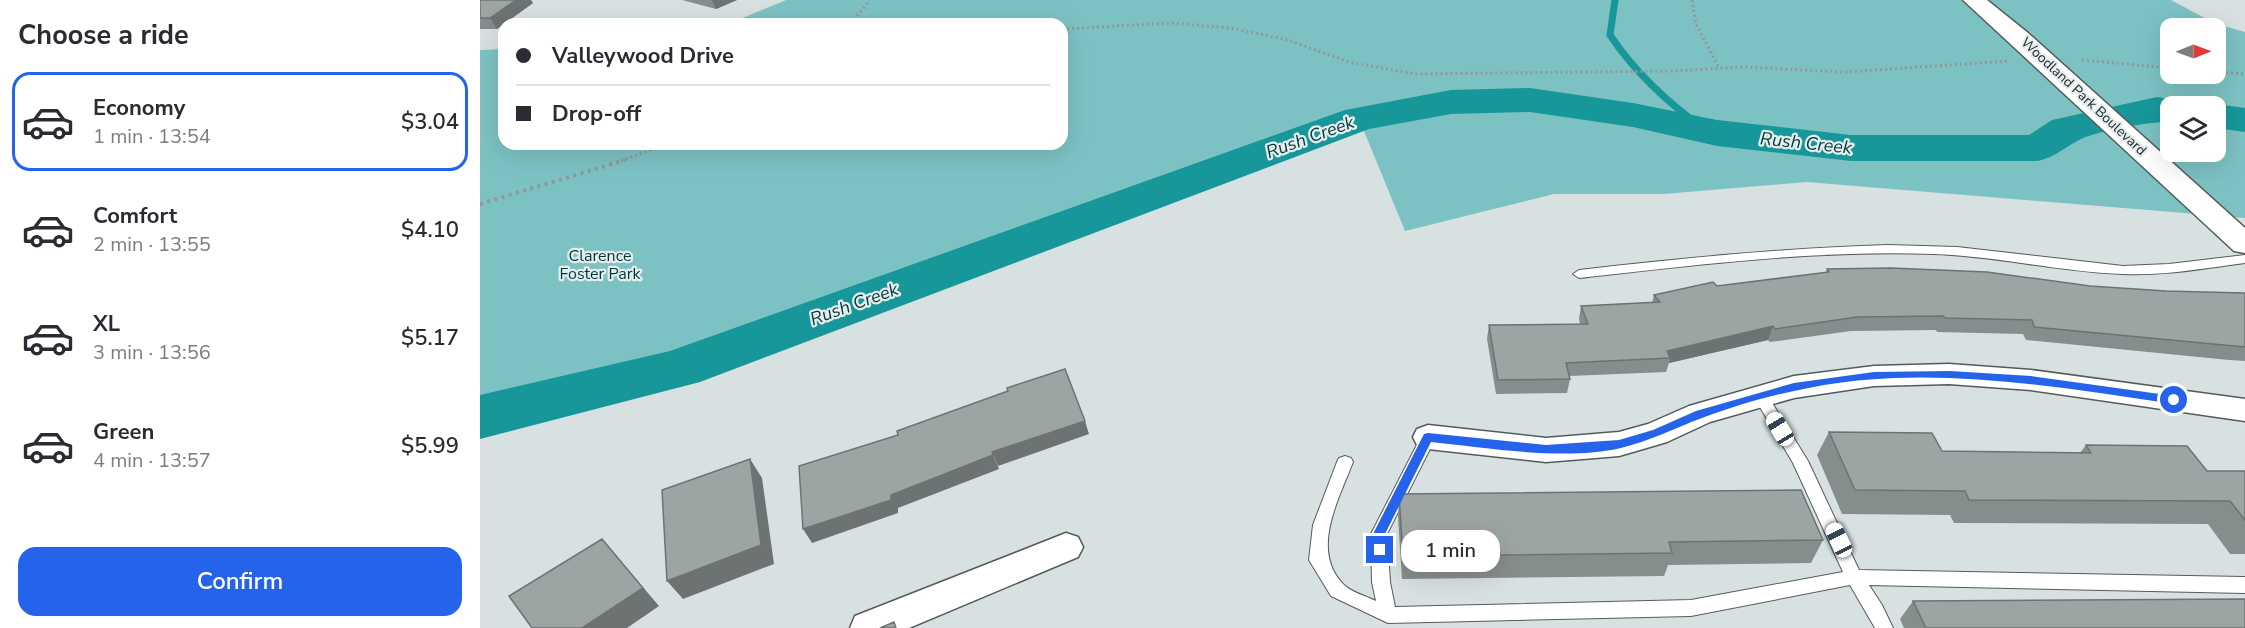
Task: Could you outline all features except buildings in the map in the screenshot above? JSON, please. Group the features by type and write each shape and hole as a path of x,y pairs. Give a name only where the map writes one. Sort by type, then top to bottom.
{"street":[{"name":"Woodland Park Boulevard","path":"1974,0 2050,66 2245,244"},
{"path":"1428,437 1546,450 1619,444 1656,434 1700,414 1794,387 1874,376 1950,374 2031,380 2245,410"},
{"path":"868,628 1066,547"}],"lane":[{"path":"1579,274 1729,257 1852,249 1934,250 2122,270 2157,269 2245,259"},
{"path":"1761,397 1800,461 1854,577 1884,628"},
{"path":"1388,615 1381,582 1379,534 1428,437"},
{"path":"1345,462 1321,525 1318,560 1337,591 1388,615 1691,608 1854,577 2245,585"}],"path":[{"path":"858,18 857,16 870,0"},
{"path":"1692,0 1696,24 1719,68"},
{"path":"1068,29 1171,23 1231,28 1288,39 1349,62 1416,74 1596,70 1671,71 1719,68 1792,68 1846,72 2050,66 2065,59 2160,67"},
{"path":"2226,73 2245,74"},
{"path":"480,204 602,168 652,150"}],"green space":[{"name":"Clarence Foster Park","path":"786,0 2171,0 2205,18 2160,18 2160,84 2226,84 2226,26 2245,32 2245,218 1807,182 1664,194 1554,194 1405,231 1359,119 680,368 480,417 480,50 498,49 498,150 1068,150 1068,18 742,18"}],"waterway":[{"path":"1615,0 1610,35 1654,88 1707,131"},
{"name":"Rush Creek","path":"480,417 680,368 1359,119 1451,102 1530,100 1633,115 1717,133 1851,148 2038,148 2067,129 2160,109"},
{"name":"Rush Creek","path":"2226,117 2245,120"}],"route":[{"path":"1380,550 1379,534 1428,437 1474,444 1546,450 1619,444 1656,434 1700,414 1794,387 1874,376 1950,374 2031,380 2174,400"}]}
